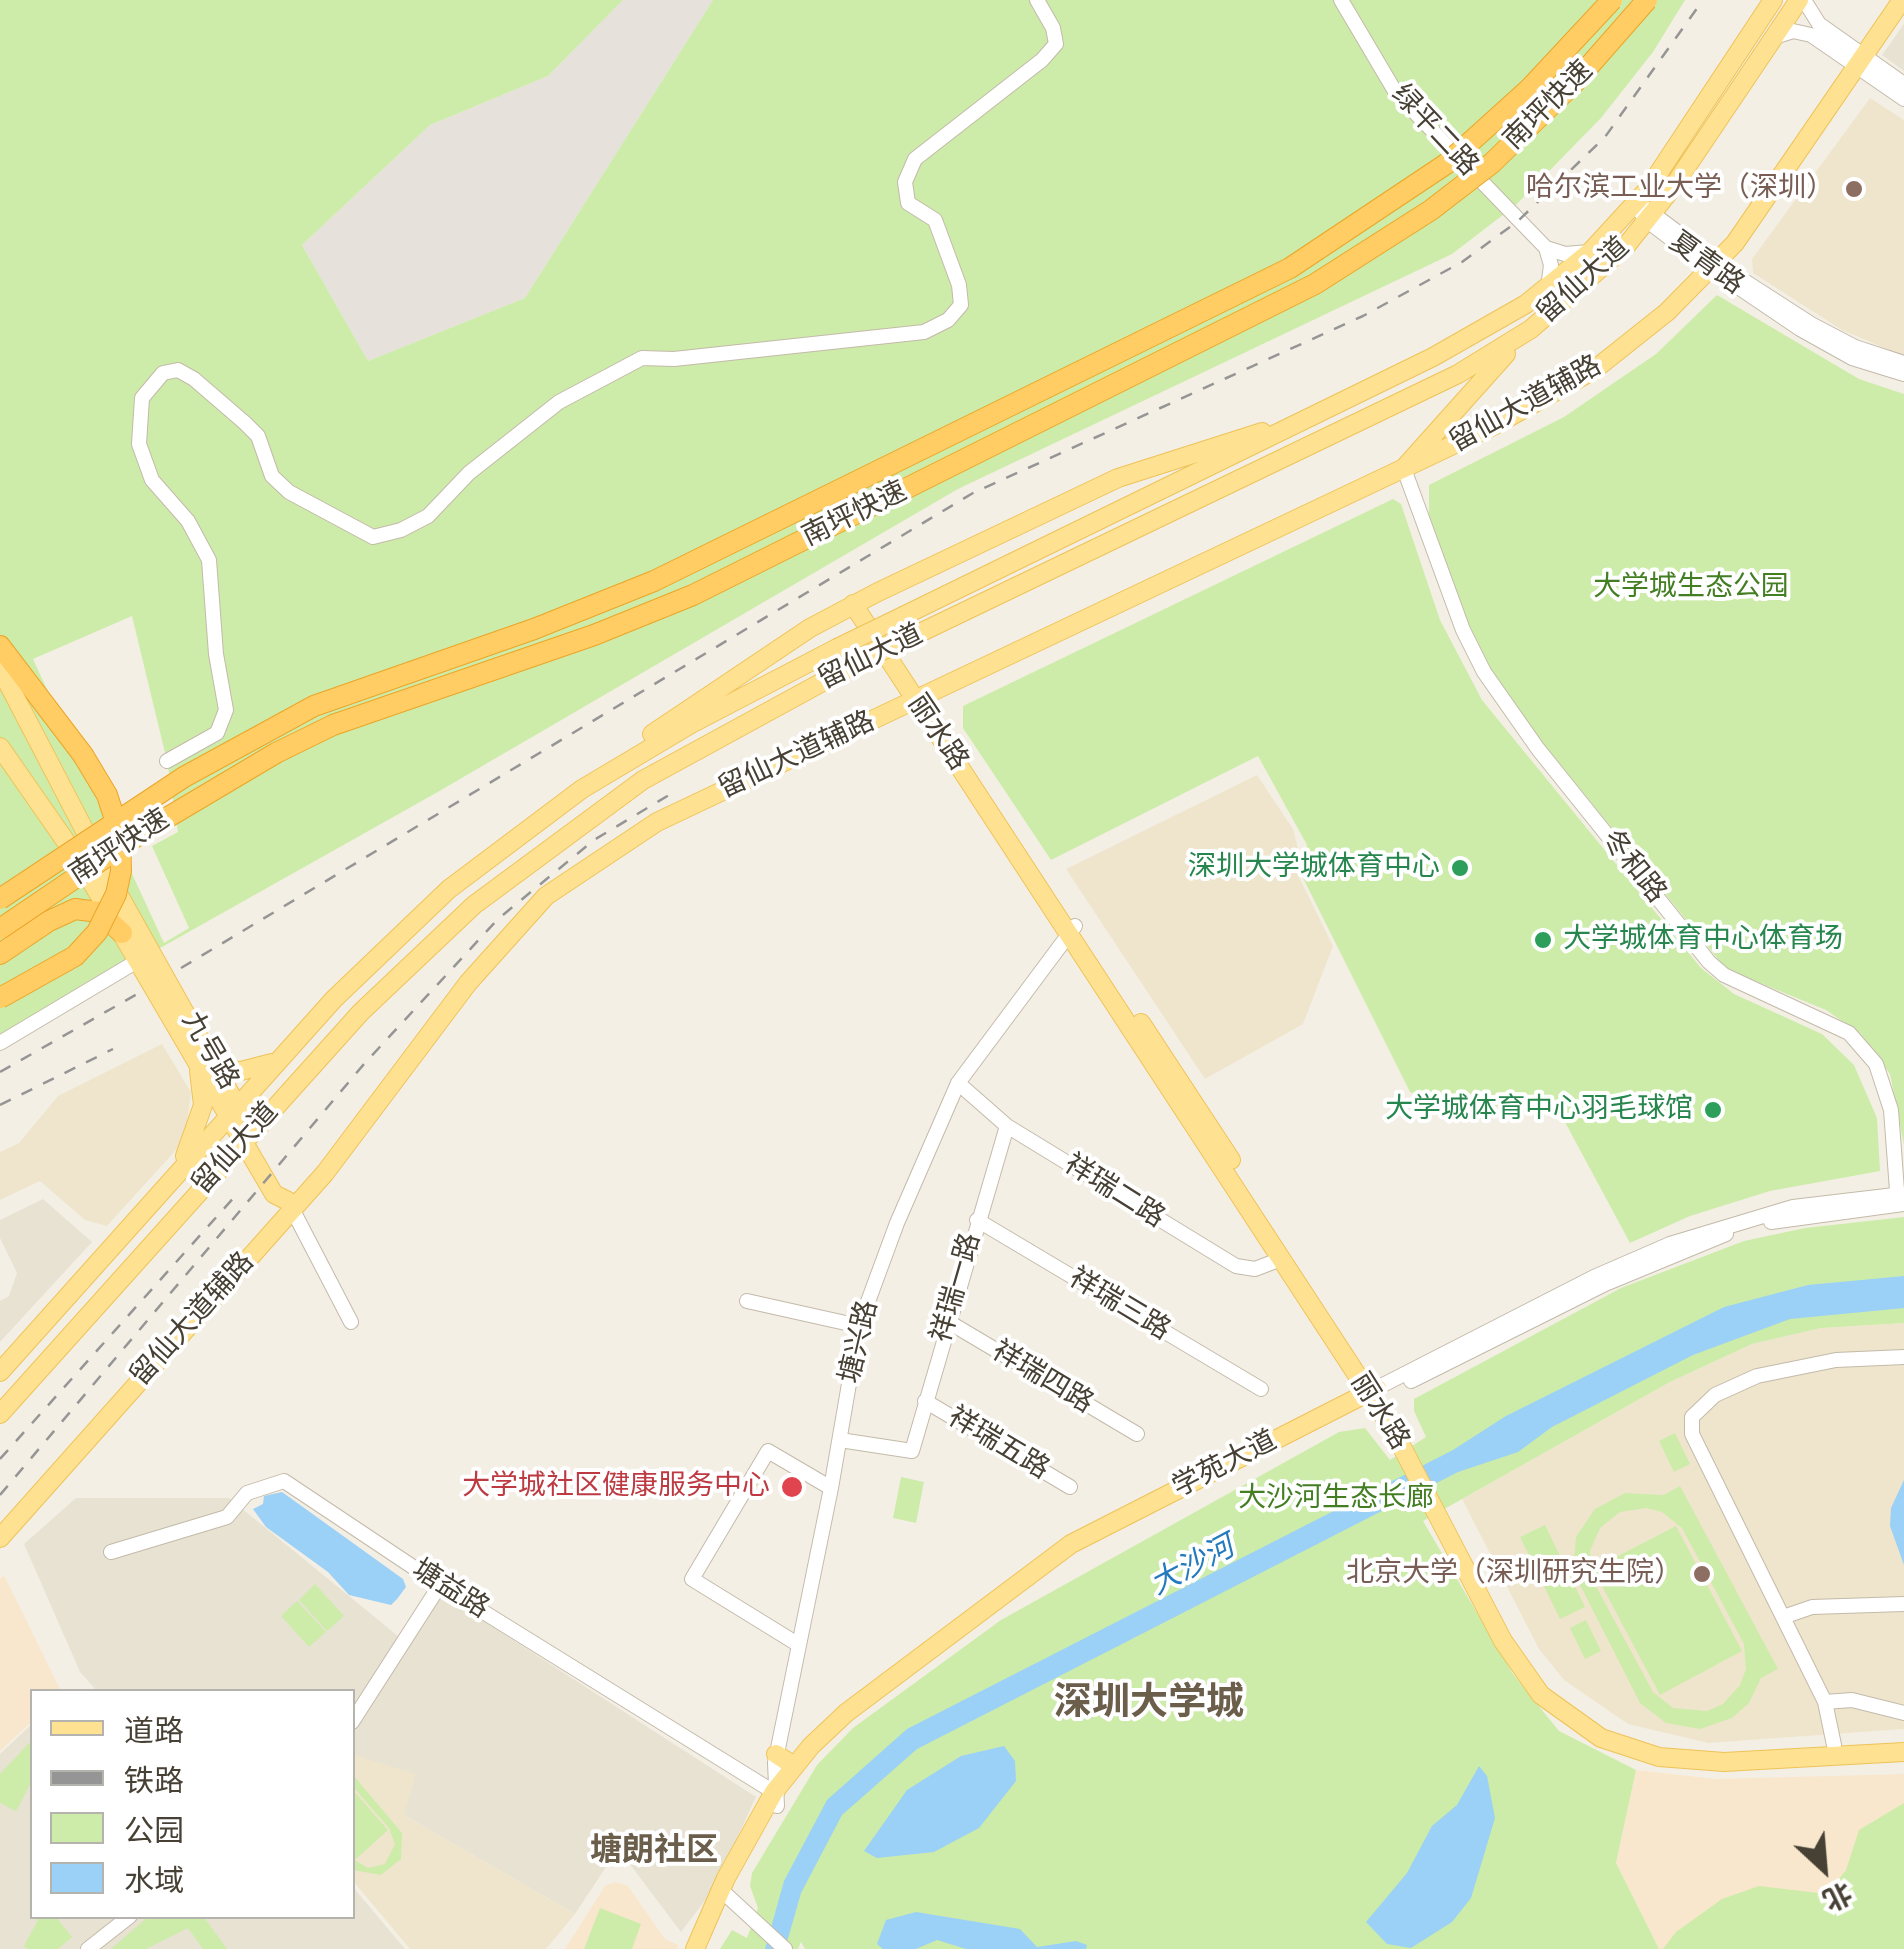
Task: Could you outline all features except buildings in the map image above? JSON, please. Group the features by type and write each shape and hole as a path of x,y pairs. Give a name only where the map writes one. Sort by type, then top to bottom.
{"highway":[{"name":"南坪快速","path":"0,899 120,816 299,714 654,580 1290,268 1446,164 1529,89 1612,0"},
{"name":"南坪快速","path":"0,929 143,832 276,753 333,725 594,636 694,595 1315,284 1431,210 1492,163 1575,82 1646,0"},
{"path":"0,646 83,755 107,795 120,834 121,871 116,894 98,932 75,956 0,998"},
{"path":"0,954 48,920 75,909 99,912 122,932"}],"main road":[{"name":"留仙大道","path":"0,1372 361,971 449,889 582,788 691,724 837,648 1468,340 1548,288 1645,212 1773,0"},
{"name":"留仙大道","path":"4,1411 244,1138 396,977 508,876 658,771 859,662 1458,374 1531,329 1605,268 1801,0"},
{"name":"留仙大道辅路","path":"0,1525 290,1205 477,958 540,889 604,842 673,802 918,695 1408,462 1519,414 1594,370 1638,337 1761,210 1892,0"},
{"name":"留仙大道辅路","path":"1856,58 1902,0"},
{"path":"1408,462 1531,329"},
{"path":"582,788 654,732 810,628 853,604 1118,478 1324,411"},
{"name":"丽水路","path":"853,604 869,612 918,695 1397,1428 1524,1658 1553,1690 1601,1726 1646,1744 1693,1751 1904,1740"},
{"name":"九号路","path":"0,668 234,1110 244,1138"},
{"name":"留仙大道辅路","path":"0,1538 290,1205 491,954 546,896 657,822 890,712 918,695"},
{"name":"九号路","path":"0,747 199,1048"},
{"name":"丽水路","path":"1072,930 1281,1258 1375,1394"},
{"path":"199,1048 237,1072 262,1068 284,1054"},
{"path":"166,1187 192,1144 203,1105 199,1048"},
{"path":"244,1138 274,1194 290,1205"},
{"path":"207,1179 230,1167 252,1169 265,1176"},
{"name":"学苑大道","path":"695,1949 794,1766 846,1713 1048,1559 1375,1394"},
{"name":"学苑大道","path":"778,1798 842,1727 1054,1566 1375,1394"},
{"name":"丽水路","path":"1443,1510 1520,1670 1554,1706 1601,1738 1660,1757 1702,1762 1904,1752"},
{"path":"776,1754 794,1766"},
{"name":"学苑大道","path":"704,1949 724,1893"}],"street":[{"path":"167,761 217,733 226,710 216,654 210,560 188,521 152,480 139,444 142,398 163,373 178,370 194,379 245,423 258,436 272,476 289,492 373,536 400,530 428,516 470,473 559,402 642,358 674,359 924,332 948,320 961,306 959,285 935,220 908,203 905,182 915,158 1042,60 1056,44 1053,28 1036,0"},
{"name":"绿平二路","path":"1341,0 1396,93 1546,248"},
{"path":"1801,0 1813,18 1904,99"},
{"path":"1774,37 1802,32 1904,84"},
{"name":"夏青路","path":"1645,212 1821,342 1867,364 1904,374"},
{"path":"1546,248 1565,254 1591,251"},
{"path":"1546,248 1551,265 1548,288"},
{"name":"夏青路","path":"1711,263 1837,338 1904,363"},
{"name":"冬和路","path":"1408,462 1470,644 1500,698 1709,962 1724,975 1850,1033 1876,1064 1891,1110 1901,1199"},
{"name":"塘兴路","path":"778,1798 776,1754 831,1488 859,1326 897,1223 958,1083 1072,930"},
{"path":"0,1043 139,960"},
{"name":"祥瑞二路","path":"958,1083 1007,1126 1236,1266 1254,1269 1281,1258"},
{"name":"祥瑞一路","path":"840,1440 912,1451 1007,1126"},
{"name":"学苑大道","path":"1375,1394 1596,1276 1683,1239 1793,1207 1901,1199"},
{"path":"290,1205 351,1322"},
{"name":"祥瑞三路","path":"977,1220 1260,1389"},
{"path":"746,1301 859,1326"},
{"name":"祥瑞四路","path":"947,1321 1136,1434"},
{"path":"1834,1745 1825,1702 1692,1434 1695,1410 1758,1376 1797,1366 1904,1357"},
{"name":"祥瑞五路","path":"925,1401 1070,1487"},
{"path":"799,1644 692,1580 768,1451 831,1488"},
{"name":"塘益路","path":"112,1552 227,1517 247,1493 284,1481 440,1585 778,1798"},
{"path":"355,1717 440,1585"},
{"path":"1783,1617 1812,1607 1904,1604"},
{"path":"1825,1702 1852,1700 1904,1714"},
{"path":"724,1893 785,1949"},
{"path":"88,1949 126,1919"}],"shaded area":[{"path":"623,0 713,0 525,298 368,361 302,245 430,125 548,76"},
{"path":"1904,24 1904,71 1882,55"},
{"name":"哈尔滨工业大学（深圳）","path":"1870,98 1904,120 1904,356 1842,330 1753,273 1752,259"},
{"path":"1257,775 1293,829 1299,853 1294,867 1333,946 1303,1024 1205,1079 1066,869"},
{"path":"162,1044 191,1092 185,1140 107,1226 85,1220 40,1181 0,1200 0,1152 19,1143 58,1096"},
{"path":"43,1199 92,1242 0,1342 0,1301 9,1296 17,1273 0,1238 0,1220"},
{"name":"北京大学（深圳研究生院）","path":"1904,1323 1904,1729 1708,1743 1628,1724 1564,1680 1539,1649 1462,1499 1670,1382 1752,1344 1821,1328"},
{"path":"76,1498 229,1498 398,1636 437,1591 756,1797 713,1890 681,1932 626,1859 606,1867 575,1914 404,1815 355,1758 355,1689 95,1689 80,1672 24,1544"},
{"path":"4,1575 60,1689 30,1689 30,1723 0,1751 0,1579"},
{"path":"30,1726 30,1919 355,1919 355,1889 405,1949 0,1949 0,1754"},
{"path":"355,1755 416,1774 404,1815 575,1914 546,1949 410,1949 355,1883"},
{"path":"1636,1770 1716,1779 1904,1774 1904,1924 1853,1949 1659,1949 1616,1863"},
{"path":"615,1882 628,1886 665,1939 678,1945 677,1949 565,1949 605,1886"}],"green space":[{"path":"0,0 623,0 548,76 430,125 302,245 368,361 525,298 713,0 1685,0 1653,52 1601,118 1516,205 1452,254 958,489 436,793 0,1038","holes":["132,616 167,761 178,832 152,846 189,928 164,943 33,659"]},
{"name":"大学城生态公园","path":"1717,295 1859,379 1904,394 1904,1145 1890,1074 1861,1034 1826,1010 1726,969 1504,695 1462,612 1429,515 1429,485 1564,417 1656,354"},
{"name":"深圳大学城体育中心","path":"1393,499 1401,504 1440,620 1482,700 1701,968 1734,994 1822,1034 1854,1065 1877,1118 1880,1171 1770,1191 1690,1216 1630,1243 1559,1111 1536,1100 1469,1111 1410,1092 1302,876 1307,845 1258,756 1051,860 963,728 963,706"},
{"name":"大沙河生态长廊","path":"1904,1217 1904,1323 1821,1328 1752,1344 1670,1382 1423,1521 1513,1674 1559,1731 1636,1770 1616,1863 1659,1949 805,1949 801,1942 798,1949 720,1949 732,1930 747,1938 758,1908 750,1886 752,1873 817,1765 853,1728 1001,1620 1339,1432 1365,1428 1390,1460 1426,1437 1414,1411 1414,1399 1621,1288 1744,1241 1805,1228"},
{"path":"1675,1433 1690,1464 1674,1472 1659,1441"},
{"path":"901,1477 924,1482 916,1523 893,1518"},
{"path":"1680,1486 1778,1669 1761,1678 1749,1703 1732,1718 1700,1729 1666,1723 1640,1703 1573,1571 1576,1537 1595,1509 1625,1493 1664,1495","holes":["1646,1508 1662,1512 1682,1528 1744,1644 1746,1669 1740,1685 1723,1704 1707,1711 1673,1708 1653,1692 1591,1577 1590,1551 1600,1528 1620,1512"]},
{"path":"1545,1525 1585,1607 1560,1619 1520,1537"},
{"path":"1676,1526 1742,1651 1660,1695 1593,1569"},
{"path":"315,1584 344,1616 327,1631 299,1600"},
{"path":"297,1601 326,1632 309,1647 281,1616"},
{"path":"1586,1620 1601,1651 1585,1659 1570,1628"},
{"path":"30,1742 30,1785 16,1811 0,1803 0,1774"},
{"path":"355,1777 402,1833 401,1859 381,1875 355,1870 355,1860 368,1868 385,1864 395,1844 389,1828 355,1789"},
{"path":"355,1792 388,1830 355,1858"},
{"path":"1904,1803 1904,1949 1663,1949 1676,1932 1722,1899 1759,1886 1827,1894 1846,1870 1859,1830"},
{"path":"600,1908 641,1924 632,1949 584,1949"},
{"path":"58,1919 72,1937 58,1949 28,1949 24,1946 38,1920"},
{"path":"146,1919 205,1919 227,1949 203,1949 188,1928 146,1949 111,1949"}],"water":[{"path":"1904,1276 1904,1308 1790,1319 1693,1355 1552,1427 1518,1452 1458,1472 917,1749 842,1815 801,1893 785,1949 765,1949 784,1881 827,1800 907,1729 1453,1450 1506,1416 1724,1307 1808,1285"},
{"path":"1904,1480 1904,1565 1890,1526 1891,1508"},
{"path":"282,1492 403,1579 406,1587 397,1599 391,1605 349,1595 328,1572 266,1527 253,1509 263,1504 264,1496"},
{"path":"1004,1746 1015,1761 1016,1781 979,1828 934,1852 877,1858 864,1851 907,1790 961,1756"},
{"path":"1479,1766 1487,1776 1495,1818 1471,1898 1452,1922 1411,1948 1387,1944 1366,1922 1407,1873 1432,1826 1457,1805"},
{"path":"916,1912 1020,1929 1037,1947 1076,1941 1087,1945 1086,1949 966,1949 937,1940 916,1949 883,1949 877,1944 886,1920"}],"railway":[{"path":"181,968 973,493 1363,316 1462,262 1518,221 1605,137 1703,0"},
{"path":"0,1495 364,1064 498,919 594,840 669,795"},
{"path":"0,1072 139,993"},
{"path":"0,1105 113,1049"},
{"path":"0,1459 237,1194"}],"place":[{"name":"哈尔滨工业大学（深圳）","path":"1854,189"},
{"name":"深圳大学城体育中心","path":"1460,868"},
{"name":"大学城体育中心体育场","path":"1543,940"},
{"name":"大学城体育中心羽毛球馆","path":"1713,1110"},
{"name":"大学城社区健康服务中心","path":"792,1487"},
{"name":"北京大学（深圳研究生院）","path":"1702,1574"}],"district":[{"name":"深圳大学城","path":"1149,1704"},
{"name":"塘朗社区","path":"654,1852"}],"water label":[{"name":"大沙河","path":"1193,1567"}]}
